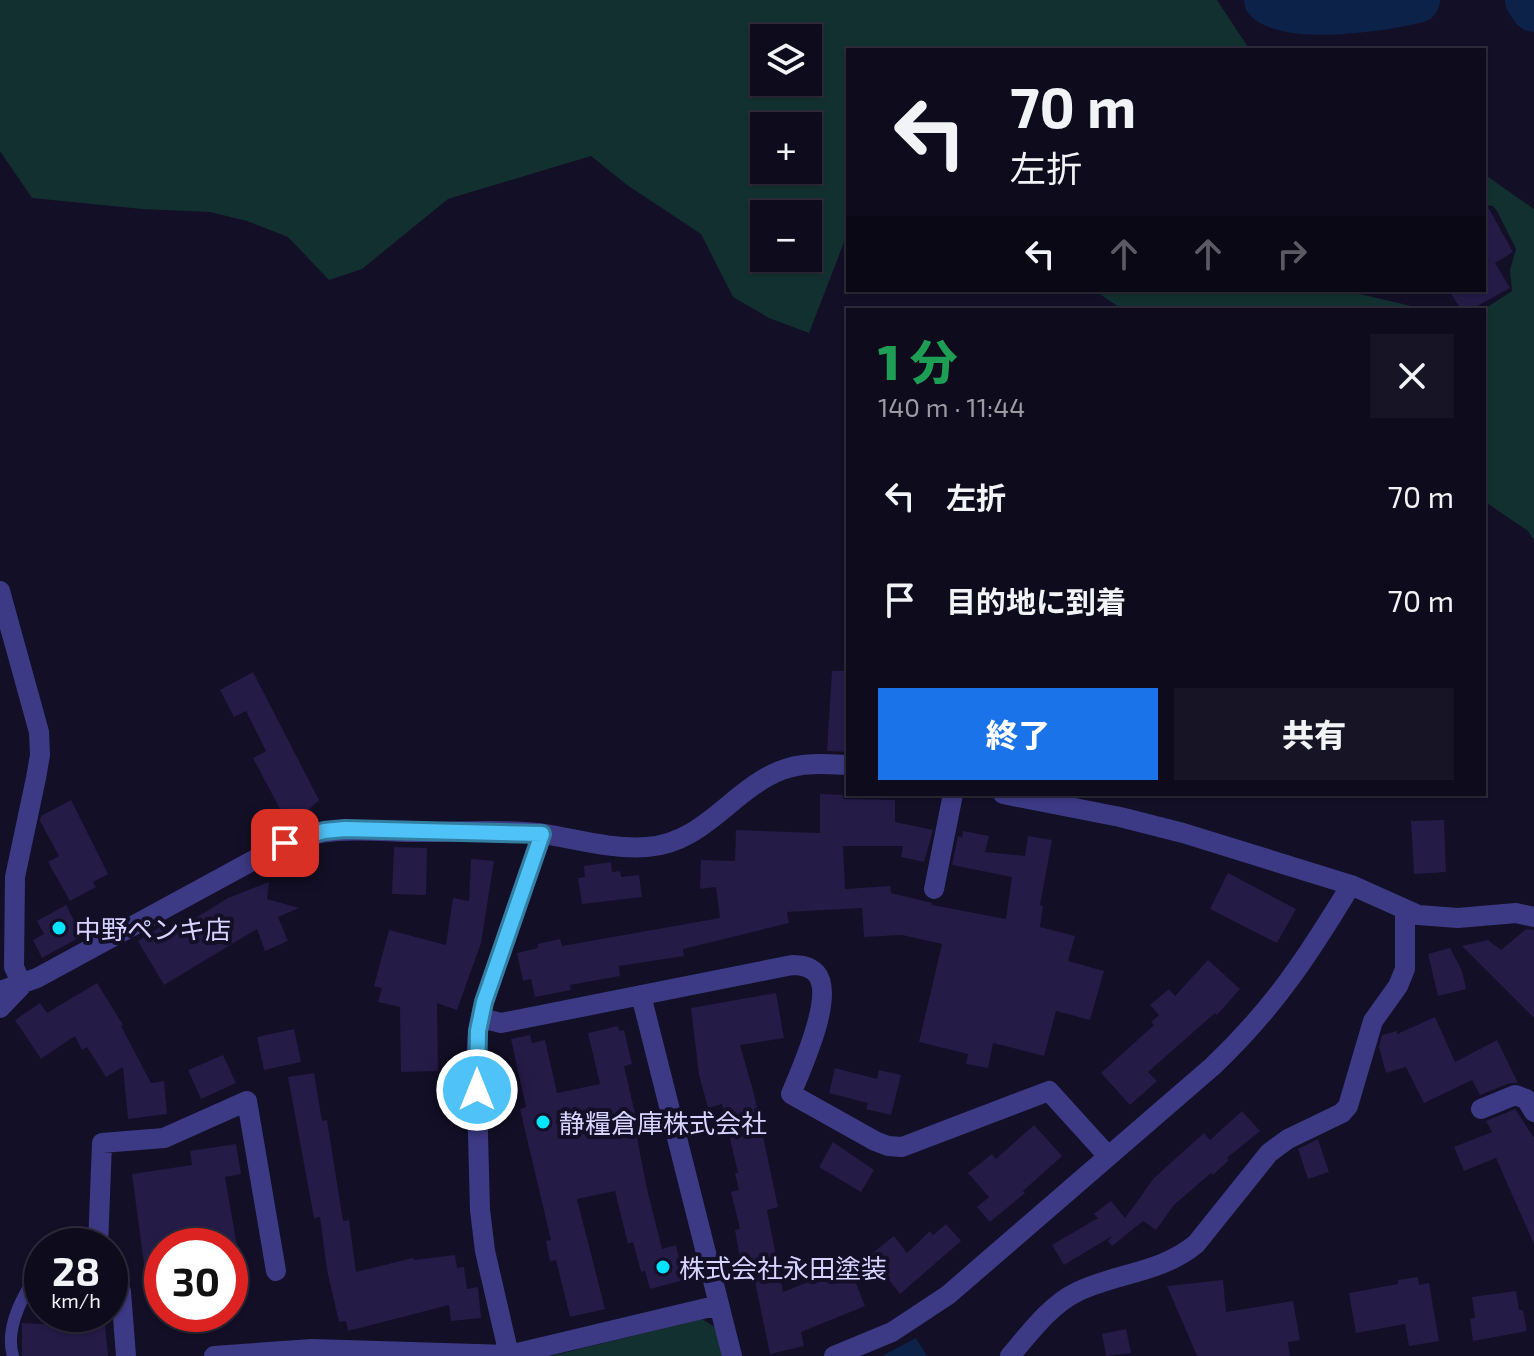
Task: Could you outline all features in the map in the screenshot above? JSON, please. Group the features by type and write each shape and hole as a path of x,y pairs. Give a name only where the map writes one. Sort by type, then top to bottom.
{"street":[{"path":"0,591 9,657 36,721 40,755 15,877 14,967 22,985"},
{"path":"0,991 22,985 304,835 345,829 542,834 625,847 647,847 689,835 780,770 803,765 846,765"},
{"path":"934,889 953,796"},
{"path":"1013,796 1152,824 1351,885 1405,911 1438,918 1516,913 1534,917"},
{"path":"509,1355 482,1231 476,1060 481,1018 542,834"},
{"path":"834,1356 872,1342 921,1315 1213,1066 1266,1012 1311,952 1351,885"},
{"path":"1010,1356 1066,1298 1092,1286 1168,1263 1183,1254 1201,1237 1269,1153 1288,1139 1342,1113 1351,1097 1373,1021 1403,978 1406,960 1405,911"},
{"path":"481,1018 501,1023 792,965 805,966 816,973 822,985 821,998 815,1034 791,1094 875,1141 902,1147 1049,1091 1108,1156"},
{"path":"0,1008 22,985"},
{"path":"641,995 732,1356"},
{"path":"1481,1109 1515,1095 1526,1099 1534,1112"},
{"path":"99,1228 102,1143 164,1138 247,1101 276,1271"},
{"path":"214,1356 312,1349 509,1355 719,1305"},
{"path":"124,1332 126,1356"}],"lane":[{"path":"13,1356 11,1348 18,1304 24,1295"}],"green space":[{"path":"0,0 1217,0 1249,48 846,48 846,237 809,333 769,318 733,297 701,234 627,185 591,156 448,199 362,269 329,280 288,237 247,221 210,212 32,198 0,151"},
{"path":"1486,175 1534,209 1534,540 1528,531 1486,502 1486,308 1512,291 1510,270 1516,249 1493,206 1486,205"},
{"path":"1097,292 1352,292 1420,308 1120,308"},
{"path":"702,1319 715,1327 722,1356 551,1356"}],"water":[{"path":"916,1338 927,1356 882,1356"}],"building":[{"path":"1486,204 1513,252 1495,263 1510,288 1474,308 1460,308 1450,292 1486,292"},
{"path":"832,671 846,671 846,752 827,751"},
{"path":"253,672 319,800 295,823 279,807 253,758 266,751 246,711 234,717 220,690"},
{"path":"820,794 843,795 843,799 895,800 895,822 933,830 924,862 901,857 903,846 843,846 845,889 890,886 891,893 932,905 1006,919 1012,877 952,865 958,836 962,837 963,831 989,836 985,852 1025,856 1028,836 1052,840 1040,905 1043,906 1040,927 1075,936 1068,961 1104,971 1090,1020 1056,1011 1044,1056 993,1043 988,1068 966,1064 968,1054 919,1042 942,944 902,935 864,937 862,908 787,912 789,923 683,949 684,956 619,966 620,976 570,985 571,990 535,997 531,979 523,981 517,953 538,948 538,944 560,939 562,946 720,918 716,887 700,889 701,860 735,861 736,830 820,833"},
{"path":"71,800 108,874 93,882 96,887 70,901 48,862 59,856 40,821 41,816"},
{"path":"1444,820 1446,872 1414,874 1411,821"},
{"path":"394,847 427,848 426,895 392,894"},
{"path":"471,859 494,861 481,943 457,1010 437,1003 438,1071 401,1072 400,1007 378,1002 382,988 374,986 389,930 446,945 453,898 469,901"},
{"path":"611,862 612,872 620,871 621,877 639,875 642,897 582,904 578,878 585,877 584,866"},
{"path":"1228,873 1296,909 1277,943 1210,909"},
{"path":"269,882 267,899 299,908 278,917 288,941 265,951 257,929 164,985 138,941 162,926 168,935 228,898"},
{"path":"66,905 82,936 42,958 33,940 44,934 37,921"},
{"path":"1526,929 1534,930 1534,1018 1462,946 1488,940 1501,950"},
{"path":"1450,948 1462,971 1466,989 1438,996 1428,954"},
{"path":"1208,960 1240,989 1217,1015 1215,1013 1148,1072 1157,1081 1130,1105 1101,1073 1154,1025 1151,1022 1159,1015 1150,1005 1169,989 1175,996"},
{"path":"97,983 123,1025 151,1083 164,1081 167,1114 128,1119 123,1067 106,1077 87,1047 82,1050 75,1036 41,1059 15,1020 40,1003 47,1013"},
{"path":"776,993 784,1038 740,1045 754,1094 778,1207 767,1210 783,1292 849,1266 865,1306 801,1332 804,1346 770,1354 752,1267 742,1269 735,1230 740,1229 731,1192 739,1190 735,1173 738,1173 722,1104 708,1108 699,1075 691,1008"},
{"path":"1435,1017 1455,1062 1497,1040 1518,1083 1510,1083 1480,1095 1472,1080 1424,1103 1406,1067 1386,1073 1379,1047 1382,1035 1397,1031 1397,1034"},
{"path":"618,1026 619,1031 624,1030 632,1064 624,1066 637,1122 634,1122 647,1189 662,1249 676,1245 684,1280 650,1289 645,1271 641,1272 633,1242 628,1244 615,1191 577,1199 605,1309 570,1317 556,1260 550,1261 546,1241 551,1240 520,1109 526,1107 511,1039 530,1035 532,1043 545,1040 557,1093 600,1084 588,1033"},
{"path":"294,1029 301,1062 264,1070 257,1037"},
{"path":"223,1055 236,1083 201,1099 188,1070"},
{"path":"835,1068 877,1079 879,1070 901,1075 891,1115 866,1109 868,1103 829,1093"},
{"path":"314,1073 322,1121 327,1120 343,1221 349,1220 356,1272 413,1258 455,1255 457,1268 464,1267 467,1289 478,1287 481,1318 451,1321 449,1305 348,1331 346,1321 339,1322 327,1270 320,1217 314,1218 288,1077"},
{"path":"1515,1109 1534,1138 1534,1244 1496,1158 1464,1171 1454,1147 1492,1132 1486,1121"},
{"path":"1242,1111 1260,1131 1227,1158 1229,1160 1213,1175 1211,1173 1174,1205 1156,1230 1143,1221 1112,1246 1108,1241 1112,1236 1064,1265 1052,1245 1098,1218 1094,1214 1111,1201 1125,1218 1154,1178 1204,1133 1210,1140"},
{"path":"1034,1125 1062,1156 990,1222 977,1207 989,1197 968,1173 992,1154 996,1159"},
{"path":"1318,1139 1329,1172 1308,1179 1298,1149"},
{"path":"833,1142 874,1170 861,1192 819,1167"},
{"path":"236,1144 241,1174 225,1177 234,1228 144,1228 144,1264 132,1174 192,1165 190,1151"},
{"path":"946,1224 961,1241 900,1294 870,1255 894,1236 907,1253 930,1231 933,1235"},
{"path":"1418,1277 1419,1285 1429,1283 1439,1341 1409,1346 1405,1324 1356,1333 1349,1293"},
{"path":"1223,1280 1226,1312 1293,1301 1300,1340 1288,1342 1290,1356 1197,1356 1167,1286"},
{"path":"1516,1291 1527,1331 1473,1341 1470,1319 1475,1318 1472,1297"},
{"path":"22,1323 24,1332 106,1332 108,1356 22,1356"},
{"path":"1126,1329 1131,1353 1106,1356 1102,1334"}],"waterway":[{"path":"1267,0 1279,7 1317,12 1417,0"},
{"path":"1528,0 1534,9"}],"place":[{"name":"中野ペンキ店","path":"59,928"},
{"name":"静糧倉庫株式会社","path":"543,1122"},
{"name":"株式会社永田塗装","path":"663,1267"}],"route":[{"path":"285,843 304,835 345,829 542,834 484,1002 478,1031 477,1090"}]}
